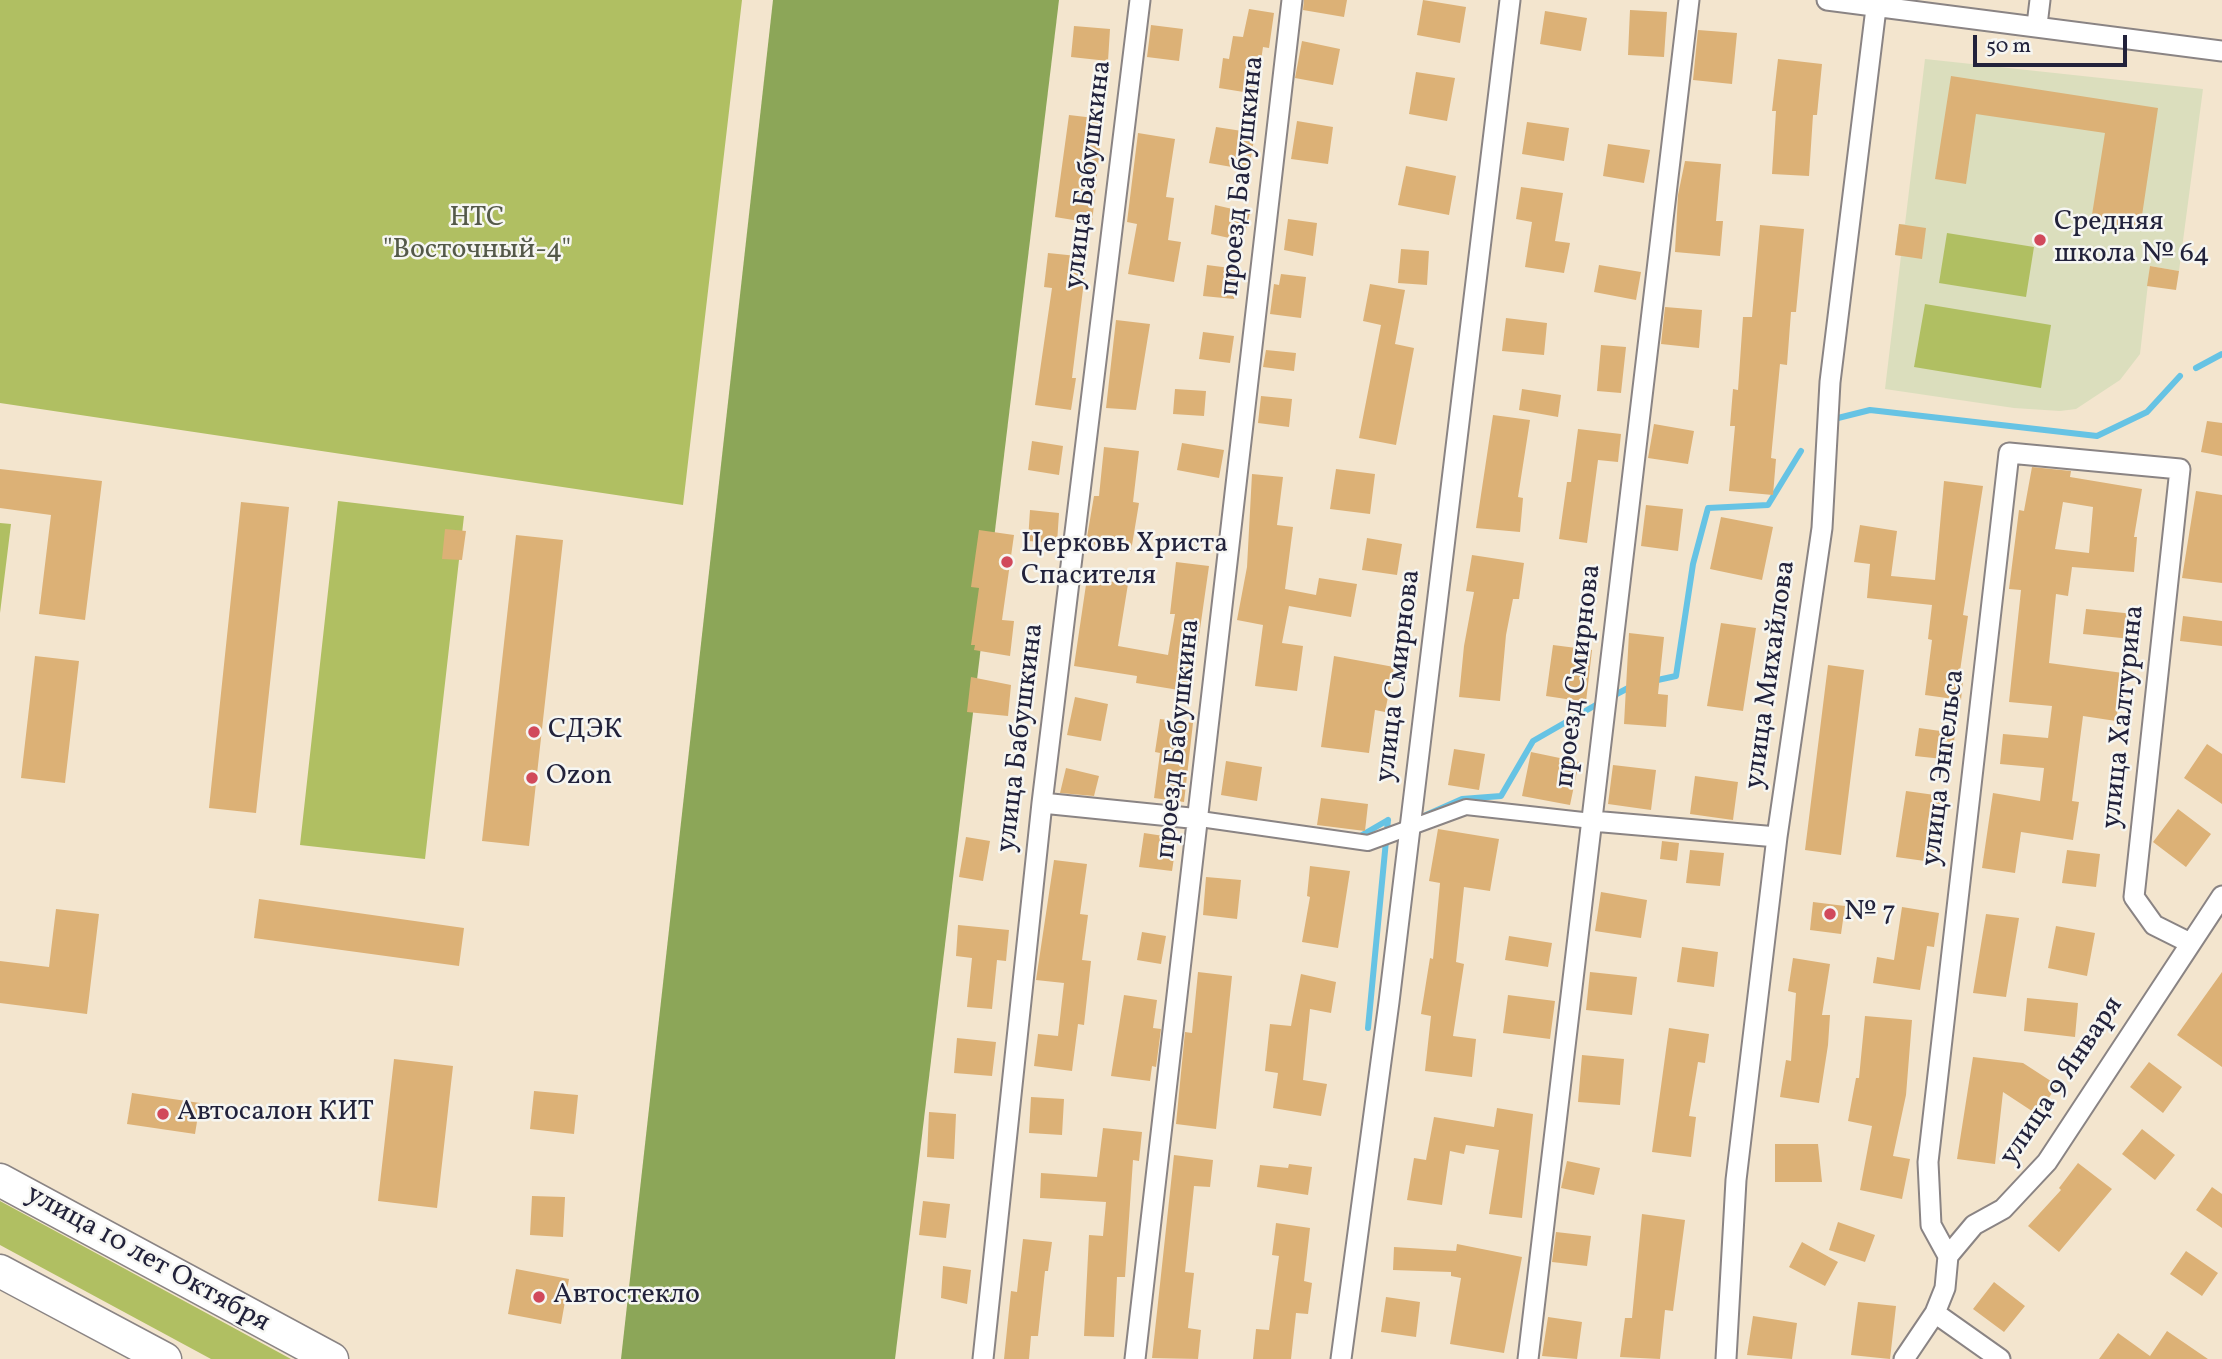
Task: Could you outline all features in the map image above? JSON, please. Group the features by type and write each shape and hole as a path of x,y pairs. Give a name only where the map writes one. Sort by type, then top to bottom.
{"main road":[{"name":"улица 10 лет Октября","path":"0,1180 332,1359"},
{"path":"0,1271 164,1359"}],"street":[{"name":"улица Бабушкина","path":"983,1359 1042,803 1140,0"},
{"name":"проезд Бабушкина","path":"1135,1359 1200,819 1292,0"},
{"name":"улица Смирнова","path":"1341,1359 1410,827 1510,0"},
{"name":"проезд Смирнова","path":"1528,1359 1689,0"},
{"path":"1827,0 1877,2 2222,51"},
{"path":"2037,25 2040,0"},
{"name":"улица Михайлова","path":"1726,1359 1736,1180 1777,837 1822,528 1829,382 1877,2"},
{"name":"улица Энгельса","path":"1948,1256 1931,1225 1928,1163 2009,453 2180,469"},
{"name":"улица Халтурина","path":"2180,469 2134,897 2154,925 2190,943"},
{"path":"1042,803 1200,819 1368,843 1466,807 1777,837"},
{"name":"улица 9 Января","path":"1948,1256 1974,1225 2003,1209 2047,1162 2222,896"},
{"path":"1904,1359 1935,1313 1945,1288 1948,1256"},
{"path":"1935,1313 2000,1359"}],"shaded area":[{"name":"Средняя школа № 64","path":"1925,59 2203,89 2179,271 2150,266 2140,354 2120,380 2076,409 2060,411 2014,408 1885,389 1901,256 1895,255 1899,224 1905,224"}],"green space":[{"name":"НТС \"Восточный-4\"","path":"0,0 742,0 683,505 0,403"},
{"path":"773,0 1059,0 895,1359 621,1359"},
{"path":"1947,233 2034,247 2026,297 1939,283"},
{"path":"1925,304 2051,325 2041,388 1914,367"},
{"path":"338,501 464,516 425,859 300,845"},
{"path":"0,523 11,524 0,613"},
{"path":"0,1201 291,1359 211,1359 0,1245"}],"building":[{"path":"1304,0 1347,0 1344,17 1303,10"},
{"path":"1423,0 1466,7 1460,43 1417,35"},
{"path":"1249,9 1274,13 1269,48 1263,47 1256,94 1219,88 1223,58 1229,59 1233,36 1243,37"},
{"path":"1630,10 1667,12 1664,57 1628,55"},
{"path":"1545,11 1587,18 1581,51 1540,44"},
{"path":"1151,25 1183,29 1179,61 1147,57"},
{"path":"1074,26 1110,29 1108,61 1071,57"},
{"path":"1698,30 1737,33 1732,84 1693,80"},
{"path":"1302,41 1340,49 1333,85 1295,78"},
{"path":"1778,59 1822,64 1817,115 1813,115 1809,176 1772,174 1776,111 1772,111"},
{"path":"1416,72 1455,78 1447,121 1409,114"},
{"path":"1951,76 2158,108 2140,229 2091,221 2105,133 1976,114 1966,184 1935,179"},
{"path":"1069,115 1103,119 1092,223 1055,217"},
{"path":"1297,121 1333,127 1328,164 1291,159"},
{"path":"1527,122 1569,128 1564,161 1522,154"},
{"path":"1216,127 1255,133 1249,170 1209,163"},
{"path":"1138,133 1175,139 1166,197 1174,198 1168,240 1181,242 1174,282 1128,274 1137,224 1127,222"},
{"path":"1608,144 1650,150 1644,183 1603,176"},
{"path":"1685,161 1721,164 1716,221 1723,221 1720,256 1675,252 1678,195"},
{"path":"1406,166 1456,176 1449,215 1398,205"},
{"path":"1521,187 1563,193 1555,241 1570,243 1564,273 1525,267 1532,222 1516,219"},
{"path":"1215,205 1250,213 1243,241 1211,234"},
{"path":"1288,219 1317,223 1313,256 1284,250"},
{"path":"1899,224 1926,228 1922,259 1895,255"},
{"path":"1760,225 1804,229 1796,312 1791,312 1787,365 1780,364 1771,458 1776,459 1773,495 1729,491 1735,426 1730,426 1733,389 1738,390 1743,317 1752,317"},
{"path":"1401,249 1429,251 1427,285 1398,283"},
{"path":"1048,253 1087,257 1072,378 1076,378 1071,410 1035,405 1052,288 1044,287"},
{"path":"1207,265 1238,269 1234,299 1203,296"},
{"path":"1599,265 1641,272 1636,300 1594,292"},
{"path":"2150,266 2179,271 2176,290 2147,286"},
{"path":"1281,274 1306,277 1301,318 1270,314 1274,284 1279,285"},
{"path":"1370,284 1405,290 1395,344 1414,348 1396,445 1359,438 1381,325 1363,321"},
{"path":"1665,307 1702,310 1699,348 1661,344"},
{"path":"1506,318 1547,323 1544,355 1502,351"},
{"path":"1116,320 1150,324 1136,410 1106,408"},
{"path":"1203,332 1234,336 1230,363 1199,359"},
{"path":"1601,345 1626,347 1621,393 1597,391"},
{"path":"1266,350 1296,353 1294,371 1263,367"},
{"path":"1175,389 1206,391 1204,416 1173,414"},
{"path":"1522,389 1561,395 1558,417 1519,410"},
{"path":"1261,396 1292,399 1289,427 1258,423"},
{"path":"1493,415 1530,420 1518,497 1523,498 1520,532 1476,528"},
{"path":"2207,421 2222,423 2222,456 2201,452"},
{"path":"1654,424 1694,431 1688,464 1648,458"},
{"path":"1578,429 1621,434 1618,462 1598,460 1587,543 1559,539 1567,482 1571,482"},
{"path":"1032,441 1063,446 1059,475 1028,470"},
{"path":"1182,443 1224,450 1219,478 1177,470"},
{"path":"1104,447 1139,451 1133,502 1139,503 1131,551 1086,543 1094,496 1099,496"},
{"path":"2032,467 2071,471 2070,477 2142,489 2134,537 2137,537 2134,572 2072,567 2068,596 2056,594 2049,663 2123,673 2116,721 2083,716 2072,801 2079,802 2073,840 2021,832 2015,873 1982,868 1993,793 2040,801 2044,768 2000,764 2003,734 2048,738 2052,706 2009,702 2021,590 2009,589 2019,510 2024,511","holes":["2063,502 2093,507 2089,553 2055,549"]},
{"path":"0,469 102,481 85,620 39,614 51,515 0,508"},
{"path":"1336,469 1375,474 1370,514 1330,509"},
{"path":"1252,474 1283,477 1277,525 1293,527 1285,589 1316,595 1319,578 1357,584 1351,617 1289,606 1282,643 1303,646 1297,691 1255,686 1263,625 1237,620 1247,567"},
{"path":"1944,481 1983,486 1963,615 1968,616 1960,671 1964,671 1961,700 1925,695 1932,640 1928,639 1932,605 1867,598 1870,564 1854,562 1860,525 1897,531 1891,576 1935,580"},
{"path":"2196,491 2222,495 2222,583 2182,578"},
{"path":"241,502 289,507 256,813 209,808"},
{"path":"1646,505 1683,509 1678,551 1641,546"},
{"path":"1030,510 1059,513 1057,543 1028,541"},
{"path":"1721,517 1773,527 1762,580 1710,569"},
{"path":"445,529 466,531 462,560 442,559"},
{"path":"979,530 1014,535 1002,620 1014,621 1010,656 974,650 975,645 971,645 979,588 971,587"},
{"path":"516,535 563,540 529,846 482,841"},
{"path":"1367,538 1402,544 1397,575 1362,570"},
{"path":"1472,555 1524,563 1519,599 1513,599 1506,635 1500,701 1459,697 1464,646 1474,592 1466,591"},
{"path":"1176,562 1209,566 1191,692 1136,683 1137,676 1074,666 1087,578 1128,584 1118,646 1168,655 1175,614 1170,614"},
{"path":"2086,609 2134,614 2131,639 2083,634"},
{"path":"2183,616 2222,621 2222,646 2180,641"},
{"path":"1721,623 1756,628 1743,711 1707,706"},
{"path":"1629,633 1664,637 1658,694 1668,695 1666,727 1624,724"},
{"path":"1553,645 1592,650 1586,702 1546,696"},
{"path":"35,656 79,661 65,783 21,778"},
{"path":"1334,656 1394,667 1385,712 1375,710 1369,753 1321,747"},
{"path":"1828,665 1864,670 1841,855 1805,850"},
{"path":"971,677 1011,685 1008,716 967,712"},
{"path":"1075,697 1108,704 1101,741 1067,735"},
{"path":"1160,719 1193,723 1184,802 1154,798 1160,753 1155,752"},
{"path":"1919,728 1955,733 1952,760 1915,756"},
{"path":"2207,744 2222,754 2222,804 2184,778"},
{"path":"1454,749 1485,754 1479,790 1448,785"},
{"path":"1531,752 1579,762 1570,805 1522,796"},
{"path":"1226,761 1262,767 1257,801 1221,795"},
{"path":"1613,765 1656,770 1651,810 1608,804"},
{"path":"1066,768 1099,776 1094,796 1060,793"},
{"path":"1695,776 1738,782 1733,820 1690,814"},
{"path":"1906,791 1942,796 1932,862 1896,857"},
{"path":"1321,798 1368,804 1365,831 1317,825"},
{"path":"2178,809 2211,834 2186,867 2153,842"},
{"path":"1438,829 1499,839 1490,891 1464,887 1456,962 1464,964 1453,1036 1476,1039 1472,1077 1425,1071 1431,1016 1421,1014 1430,958 1433,959 1440,883 1429,881"},
{"path":"1144,833 1177,838 1172,871 1139,867"},
{"path":"966,837 990,841 983,881 959,877"},
{"path":"1662,841 1679,843 1677,861 1660,859"},
{"path":"1690,850 1724,853 1720,886 1686,883"},
{"path":"2067,850 2100,854 2096,887 2062,883"},
{"path":"1054,860 1087,864 1080,914 1088,915 1082,960 1091,961 1084,1025 1078,1024 1072,1071 1034,1066 1038,1034 1058,1036 1064,983 1036,980"},
{"path":"1310,866 1350,871 1338,948 1302,942 1310,897 1307,896"},
{"path":"1206,877 1241,880 1237,919 1203,915"},
{"path":"1601,892 1647,900 1641,938 1595,931"},
{"path":"259,899 464,928 459,966 254,938"},
{"path":"1813,902 1845,906 1841,934 1810,930"},
{"path":"1902,907 1939,913 1934,947 1927,946 1920,990 1873,983 1877,957 1894,960"},
{"path":"56,909 99,914 87,1014 0,1003 0,961 49,967"},
{"path":"1986,914 2019,918 2006,997 1973,993"},
{"path":"958,925 1009,930 1006,961 997,960 992,1009 967,1007 972,958 956,956"},
{"path":"2056,926 2095,933 2087,976 2048,968"},
{"path":"1142,932 1166,936 1161,964 1137,960"},
{"path":"1509,936 1552,943 1548,967 1505,960"},
{"path":"1682,947 1718,952 1714,987 1677,982"},
{"path":"1793,958 1830,964 1822,1015 1830,1015 1828,1045 1819,1103 1780,1097 1786,1060 1791,1061 1796,993 1788,991"},
{"path":"1198,972 1232,976 1216,1129 1176,1124 1185,1032 1192,1033"},
{"path":"1590,972 1637,977 1632,1015 1586,1010"},
{"path":"2222,972 2222,1067 2177,1035"},
{"path":"1301,974 1336,982 1331,1013 1310,1009 1303,1080 1327,1084 1321,1116 1273,1108 1278,1073 1265,1071 1270,1024 1291,1026"},
{"path":"1124,995 1157,1000 1153,1028 1161,1029 1156,1067 1152,1066 1150,1081 1111,1076"},
{"path":"1508,995 1555,1001 1550,1039 1503,1033"},
{"path":"2027,998 2078,1003 2075,1037 2024,1031"},
{"path":"1865,1016 1912,1020 1906,1095 1893,1156 1910,1159 1902,1199 1860,1190 1872,1126 1848,1121 1856,1078 1859,1078"},
{"path":"1669,1028 1709,1034 1705,1063 1698,1062 1689,1116 1696,1117 1691,1157 1652,1152"},
{"path":"957,1038 996,1042 992,1076 954,1073"},
{"path":"1582,1055 1624,1059 1620,1105 1578,1102"},
{"path":"1973,1057 2023,1063 2057,1085 2038,1115 2003,1092 1995,1164 1957,1159"},
{"path":"394,1059 453,1066 437,1208 378,1201"},
{"path":"2149,1062 2182,1087 2163,1113 2130,1087"},
{"path":"534,1091 578,1095 574,1134 530,1129"},
{"name":"Автосалон КИТ","path":"132,1093 200,1103 195,1134 127,1124"},
{"path":"1031,1097 1064,1099 1062,1135 1029,1133"},
{"path":"1497,1108 1533,1114 1522,1218 1489,1214 1499,1150 1466,1145 1464,1154 1450,1151 1442,1205 1407,1200 1414,1158 1426,1160 1434,1117 1494,1127"},
{"path":"929,1112 956,1114 954,1159 927,1157"},
{"path":"1103,1128 1142,1132 1139,1161 1133,1160 1125,1277 1117,1277 1114,1337 1084,1336 1089,1235 1103,1236 1106,1202 1040,1198 1041,1173 1097,1177"},
{"path":"2142,1129 2175,1155 2155,1180 2122,1154"},
{"path":"1775,1144 1818,1144 1822,1182 1775,1182"},
{"path":"1174,1155 1213,1160 1210,1187 1194,1186 1185,1272 1194,1273 1188,1328 1201,1330 1198,1359 1152,1358"},
{"path":"1567,1161 1600,1168 1594,1195 1561,1188"},
{"path":"2078,1163 2112,1189 2059,1252 2028,1226 2061,1190 2059,1188"},
{"path":"1289,1164 1312,1167 1308,1195 1257,1187 1260,1165 1288,1168"},
{"path":"2212,1187 2222,1194 2222,1228 2196,1210"},
{"path":"532,1196 565,1197 563,1237 530,1235"},
{"path":"923,1201 950,1204 946,1238 919,1235"},
{"path":"1642,1214 1685,1220 1673,1311 1665,1310 1660,1359 1620,1357 1625,1318 1632,1318"},
{"path":"1838,1222 1875,1235 1865,1262 1829,1250"},
{"path":"1276,1223 1310,1228 1304,1281 1312,1283 1308,1314 1296,1313 1291,1359 1253,1359 1256,1329 1269,1330 1279,1256 1272,1255"},
{"path":"1556,1232 1591,1236 1587,1266 1552,1262"},
{"path":"1023,1239 1052,1242 1048,1271 1045,1271 1038,1336 1031,1336 1029,1359 1004,1359 1011,1291 1017,1292"},
{"path":"1802,1242 1838,1262 1825,1286 1789,1267"},
{"path":"1457,1244 1522,1257 1504,1353 1450,1344 1461,1278 1451,1276 1451,1272 1393,1270 1394,1247 1456,1251"},
{"path":"2186,1251 2218,1273 2202,1296 2170,1274"},
{"path":"943,1266 971,1270 967,1304 941,1298"},
{"name":"Автостекло","path":"516,1269 569,1279 561,1324 508,1314"},
{"path":"1994,1282 2025,1306 2004,1332 1973,1309"},
{"path":"1386,1297 1420,1302 1416,1337 1381,1332"},
{"path":"1858,1302 1896,1306 1890,1359 1851,1355"},
{"path":"1753,1316 1797,1323 1792,1359 1747,1355"},
{"path":"1548,1317 1582,1322 1577,1359 1542,1356"},
{"path":"2167,1331 2208,1359 2099,1359 2118,1333 2150,1356"}],"waterway":[{"path":"2196,368 2222,354"},
{"path":"1838,418 1870,410 2097,436 2147,412 2180,376"},
{"path":"1653,681 1676,676 1693,564 1708,508 1768,505 1801,451"},
{"path":"1611,697 1632,686"},
{"path":"1426,815 1462,799 1501,796 1533,741 1601,702"},
{"path":"1357,838 1388,820"},
{"path":"1368,1028 1388,820"}],"place":[{"name":"Средняя школа № 64","path":"2040,240"},
{"name":"Церковь Христа Спасителя","path":"1007,562"},
{"name":"СДЭК","path":"534,732"},
{"name":"Ozon","path":"532,778"},
{"name":"№ 7","path":"1830,914"},
{"name":"Автосалон КИТ","path":"163,1114"},
{"name":"Автостекло","path":"539,1297"}]}
